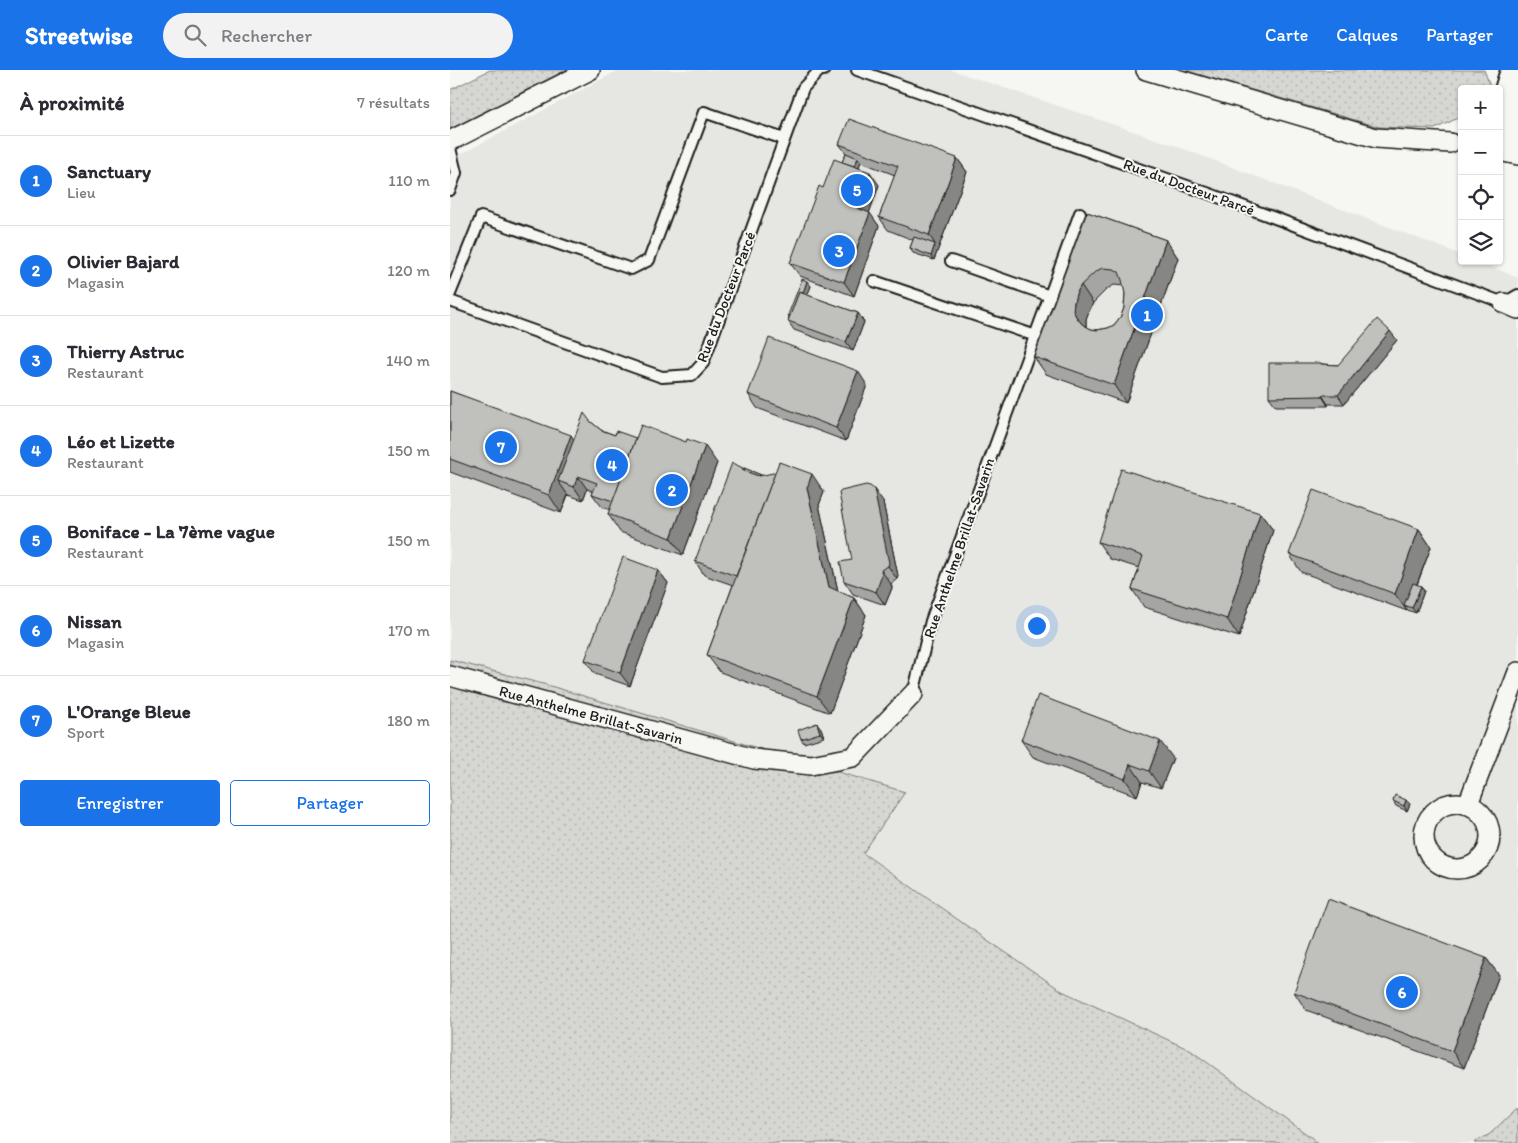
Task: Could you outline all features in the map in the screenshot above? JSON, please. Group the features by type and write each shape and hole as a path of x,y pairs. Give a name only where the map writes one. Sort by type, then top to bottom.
{"street":[{"path":"450,141 590,70"},
{"path":"1146,70 1376,138 1458,141"},
{"path":"1510,74 1503,110 1510,133 1518,149"},
{"path":"1503,152 1518,155"},
{"path":"1468,804 1518,672"},
{"name":"Rue Anthelme Brillat-Savarin","path":"450,676 754,759 811,765 853,756 914,694"}],"lane":[{"name":"Rue du Docteur Parcé","path":"450,301 662,376 692,375 704,363 803,88 820,70 824,70"},
{"name":"Rue du Docteur Parcé","path":"856,70 1513,302"},
{"path":"450,294 481,217 631,269 649,260 704,112 784,138"},
{"path":"450,148 456,173 450,190"},
{"name":"Rue Anthelme Brillat-Savarin","path":"914,694 931,621 1080,213"},
{"path":"951,261 1050,296"},
{"path":"874,281 1036,336"}],"shaded area":[{"path":"490,70 566,70 450,129 450,90"},
{"path":"619,70 951,70 1171,144 1458,253 1458,265 1487,265 1518,278 1518,1107 1490,1134 1474,1143 1319,1143 1190,1050 1062,991 863,852 904,792 547,685 450,660 450,160"},
{"path":"1184,70 1484,70 1490,85 1458,85 1458,118 1435,129 1379,127"},
{"path":"450,660 547,685 905,792 863,853 1062,991 1190,1050 1319,1143 450,1143"},
{"path":"1518,1107 1518,1143 1474,1143 1490,1134"}],"building":[{"path":"849,119 957,158 929,235 879,217 898,166 839,144"},
{"path":"846,153 858,158 854,166 842,162"},
{"path":"834,159 870,172 857,208 870,213 844,282 790,263 819,186 823,188"},
{"path":"1087,212 1166,240 1114,385 1034,357","holes":["1102,268 1114,269 1119,272 1125,294 1124,308 1121,316 1114,325 1108,328 1091,329 1082,324 1073,311 1076,294 1081,285 1095,272"]},
{"path":"914,237 935,244 931,256 910,248"},
{"path":"802,279 807,281 803,293 799,292 790,316 788,315"},
{"path":"799,292 858,313 846,342 788,321"},
{"path":"1377,319 1390,331 1338,395 1269,397 1269,363 1321,363 1338,365"},
{"path":"769,338 858,371 836,428 748,394"},
{"path":"450,391 571,435 549,495 450,459"},
{"path":"584,413 601,430 615,435 616,431 636,438 613,501 592,494 597,483 578,476 574,487 558,481"},
{"path":"641,425 686,442 687,439 705,446 671,538 608,514"},
{"path":"779,462 812,474 807,488 829,587 854,598 817,696 707,655"},
{"path":"732,463 743,468 742,470 759,476 775,473 736,576 695,561"},
{"path":"744,468 761,475 745,471"},
{"path":"1121,469 1260,513 1227,619 1132,589 1143,556 1098,542"},
{"path":"866,485 874,489 889,563 888,566 881,570 882,575 876,592 844,581 840,562 852,560 839,493"},
{"path":"1313,490 1419,529 1395,594 1289,554"},
{"path":"623,557 658,570 620,673 585,660"},
{"path":"1413,583 1421,586 1412,608 1404,605"},
{"path":"1038,695 1160,741 1149,771 1130,764 1125,779 1021,740"},
{"path":"817,723 820,733 801,739 798,730"},
{"path":"1395,795 1406,800 1404,806 1393,801"},
{"path":"1328,899 1486,958 1452,1051 1294,992"}],"place":[{"name":"Boniface - La 7ème vague","path":"857,190"},
{"name":"Thierry Astruc","path":"839,251"},
{"name":"Sanctuary","path":"1147,315"},
{"name":"L'Orange Bleue","path":"501,447"},
{"name":"Léo et Lizette","path":"612,465"},
{"name":"Olivier Bajard","path":"672,490"},
{"name":"Nissan","path":"1402,992"}]}
